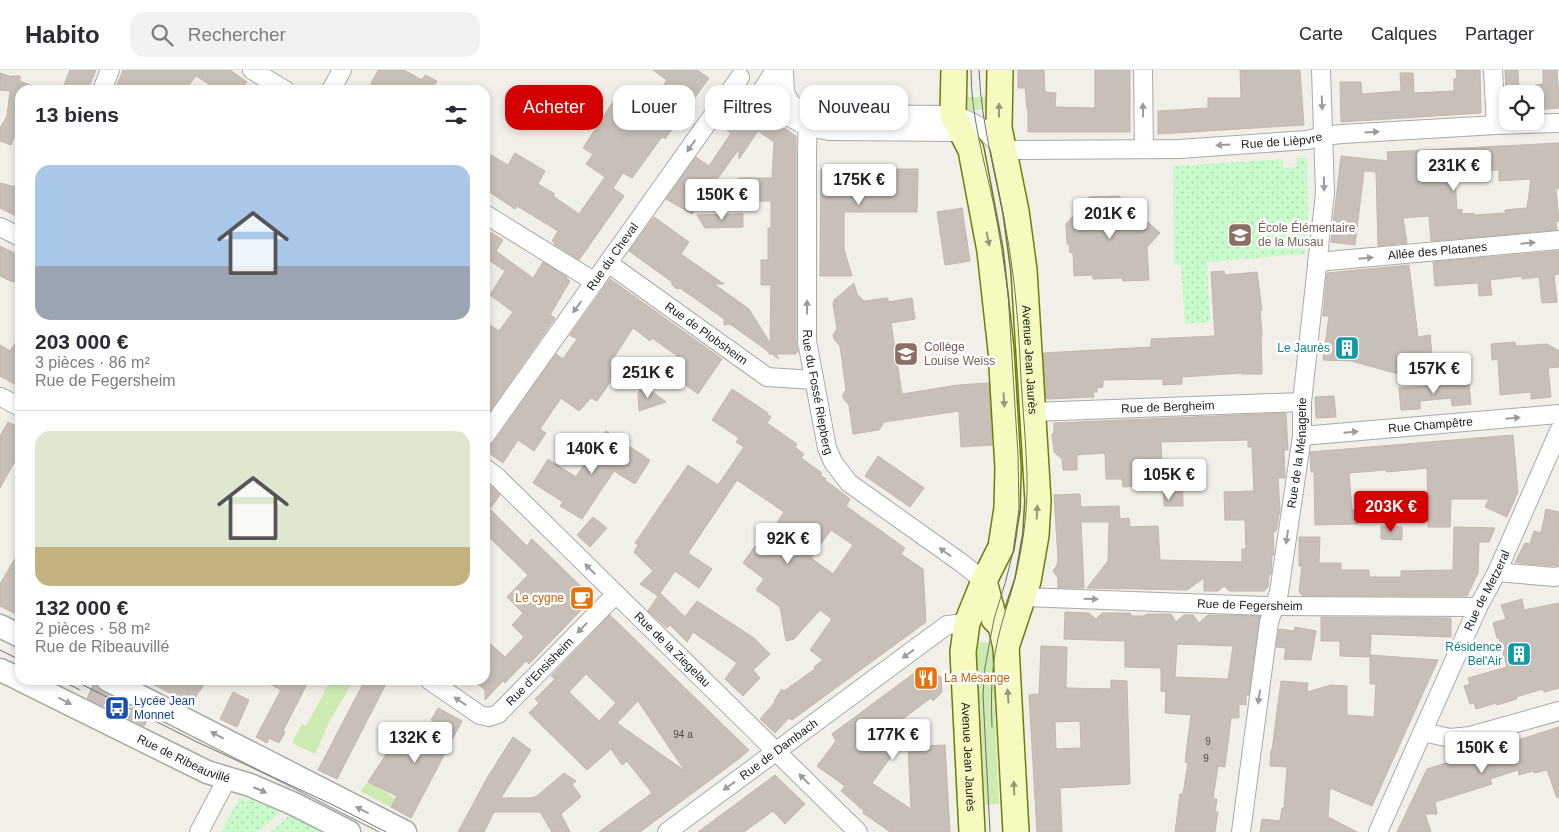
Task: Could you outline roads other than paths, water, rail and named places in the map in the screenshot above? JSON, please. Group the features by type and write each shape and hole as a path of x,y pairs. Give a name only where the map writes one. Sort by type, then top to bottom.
{"main road":[{"name":"Avenue Jean Jaurès","path":"954,70 962,132 990,251 1001,350 1008,468 1007,508 1002,542 966,623 963,652 972,832"},
{"name":"Avenue Jean Jaurès","path":"1000,70 999,128 1016,211 1024,270 1038,501 1036,535 1028,581 1006,647"},
{"path":"962,132 1003,150"},
{"name":"Avenue Jean Jaurès","path":"984,581 994,620 1001,626 1006,647 1016,832"},
{"path":"966,623 994,620"}],"street":[{"path":"104,85 110,70"},
{"path":"252,70 276,85"},
{"path":"334,85 342,70"},
{"path":"765,85 775,70"},
{"path":"784,70 785,85"},
{"path":"1143,70 1144,149"},
{"name":"Rue de la Ménagerie","path":"1241,832 1270,617 1279,592 1302,436 1302,402 1325,193 1322,70"},
{"path":"1493,70 1496,125"},
{"path":"734,74 750,85"},
{"name":"Rue du Cheval","path":"490,429 595,282 734,74"},
{"path":"790,104 800,111"},
{"path":"829,130 962,132 975,122 1003,150"},
{"name":"Rue de Lièpvre","path":"1003,150 1179,148 1297,140 1323,136 1559,123"},
{"name":"Rue du Fossé Riepberg","path":"810,130 807,151 807,341 827,448 833,462 849,483 984,581"},
{"path":"490,217 595,282"},
{"path":"0,227 15,234"},
{"name":"Allée des Platanes","path":"1317,262 1559,240"},
{"name":"Rue de Plobsheim","path":"608,263 767,377 814,380"},
{"path":"0,397 15,405"},
{"name":"Rue de Bergheim","path":"1033,412 1302,402"},
{"name":"Rue Champêtre","path":"1302,436 1559,414"},
{"name":"Rue de Metzeral","path":"1378,832 1559,431"},
{"name":"Rue de la Ziegelau","path":"490,472 858,832"},
{"path":"1497,572 1554,578 1559,576"},
{"name":"Rue d'Ensisheim","path":"436,685 480,715 490,717 498,714 616,594"},
{"name":"Rue de Fegersheim","path":"1024,597 1274,606 1478,607"},
{"name":"Rue de Dambach","path":"667,832 947,625 966,623"},
{"path":"0,626 15,634"},
{"name":"Rue de Ribeauvillé","path":"35,685 207,772 250,785 349,832"},
{"path":"118,685 405,832"},
{"path":"1423,732 1450,738 1470,736 1559,710"},
{"path":"199,832 227,779"}],"tram line":[{"path":"971,70 973,105 996,217 1008,293 1018,455 1019,509 1013,552 994,619 985,667 983,695 990,832"},
{"path":"979,70 983,113 1011,258 1018,327 1027,474 1026,515 1020,556 994,658 992,727"},
{"path":"0,650 15,658"},
{"path":"70,685 80,690"},
{"path":"83,685 197,742 331,804 386,832"}],"place":[{"name":"École Élémentaire de la Musau","path":"1240,235"},
{"name":"Le Jaurès","path":"1347,348"},
{"name":"Collège Louise Weiss","path":"906,354"},
{"name":"Le cygne","path":"582,598"},
{"name":"Résidence Bel'Air","path":"1519,654"},
{"name":"La Mésange","path":"926,678"},
{"name":"Lycée Jean Monnet","path":"117,708"}]}
